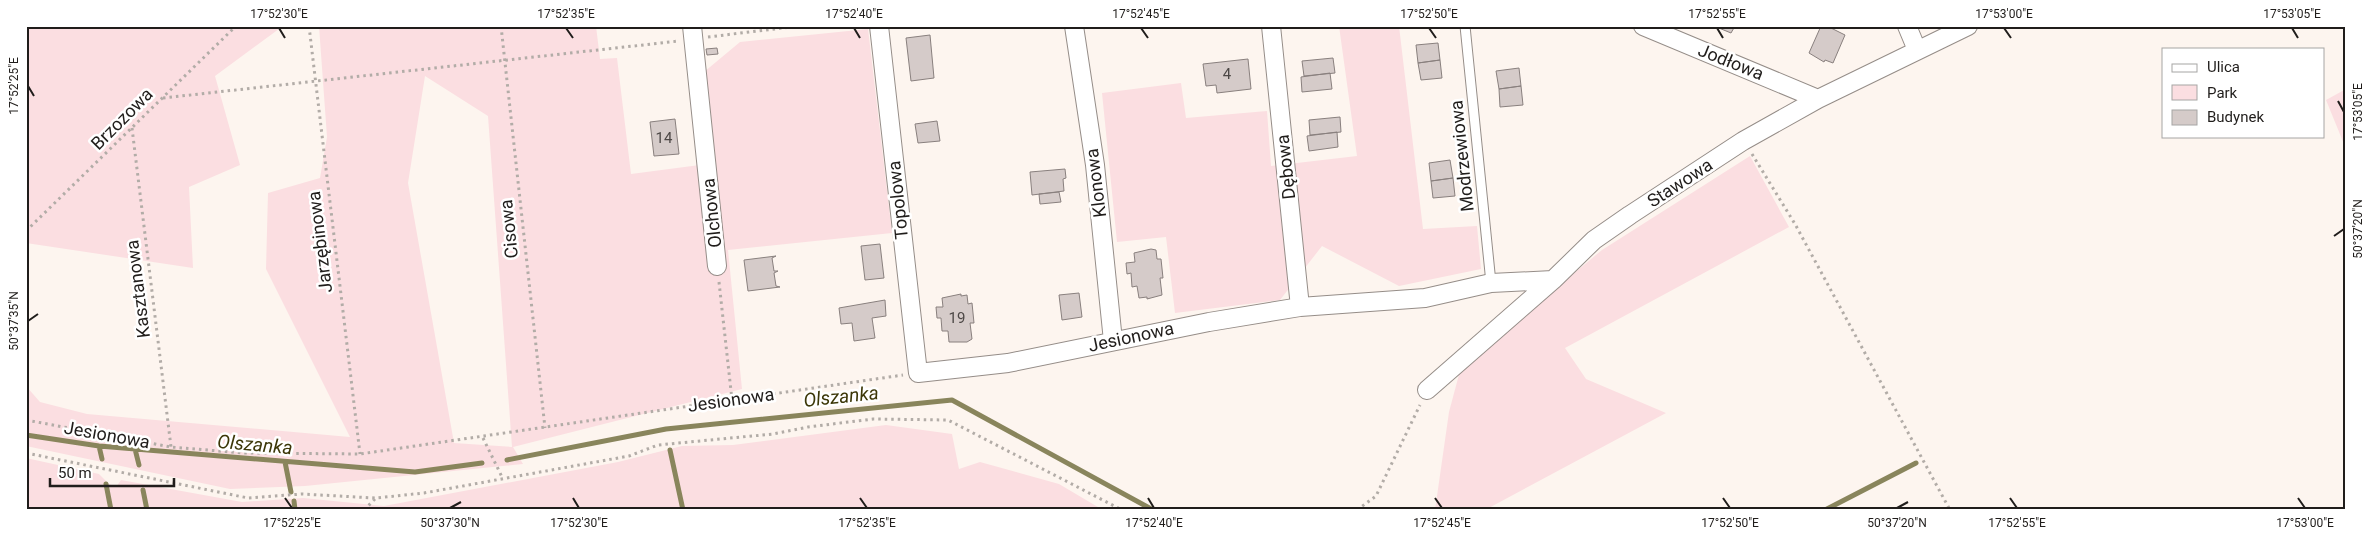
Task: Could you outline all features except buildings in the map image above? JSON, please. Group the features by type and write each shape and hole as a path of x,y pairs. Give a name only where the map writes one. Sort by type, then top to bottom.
{"street":[{"name":"Topolowa","path":"879,26 918,373"},
{"name":"Klonowa","path":"1074,26 1094,165 1112,341"},
{"name":"Dębowa","path":"1271,26 1300,307"},
{"name":"Jodłowa","path":"1643,26 1818,99"},
{"path":"1906,26 1917,50"},
{"name":"Stawowa","path":"1427,390 1553,280 1594,240 1743,142 1818,99 1968,26"},
{"name":"Olchowa","path":"692,33 717,266"},
{"name":"Jesionowa","path":"918,373 1008,363 1209,322 1300,307 1425,298 1491,283 1553,280"}],"lane":[{"name":"Modrzewiowa","path":"1465,26 1491,283"}],"path":[{"name":"Brzozowa","path":"26,231 236,26"},
{"name":"Jarzębinowa","path":"309,26 360,454"},
{"name":"Cisowa","path":"500,26 545,428"},
{"path":"163,98 504,60 692,33 799,26"},
{"name":"Kasztanowa","path":"132,128 171,447"},
{"path":"1743,142 1795,224 1950,510"},
{"name":"Olchowa","path":"717,266 732,400"},
{"name":"Jesionowa","path":"26,420 171,447 243,453 360,454 483,438 918,373"},
{"path":"1357,510 1376,496 1427,390"},
{"path":"26,453 248,498 302,494 376,498 424,493 502,477 629,456 658,445 693,440 773,434 808,427 873,419 948,420 1122,510"},
{"path":"483,438 502,477"},
{"path":"364,510 376,498"}],"green space":[{"path":"26,26 283,26 215,76 240,165 189,187 193,268 26,243"},
{"path":"319,26 596,26 600,59 617,58 631,174 715,163 704,72 740,42 868,29 892,233 728,250 742,389 513,447 523,464 305,486 230,489 26,446 26,386 40,402 87,414 350,437 266,269 268,193 320,178 327,137","holes":["425,76 488,116 512,447 454,443 408,183"]},
{"path":"1339,26 1399,26 1423,229 1477,226 1481,269 1399,286 1322,246 1280,300 1175,313 1166,237 1117,242 1102,93 1181,83 1186,118 1267,111 1271,166 1357,156"},
{"path":"2346,89 2346,149 2326,100"},
{"path":"1750,156 1789,227 1565,348 1586,379 1666,413 1485,510 1435,510 1449,412 1461,367 1602,250"},
{"path":"886,425 952,434 959,469 980,462 1059,484 1103,510 26,510 26,458 99,474 109,484 116,487 121,480 242,502 303,498 384,506 618,462 682,446 733,445"}],"waterway":[{"name":"Olszanka","path":"507,460 666,429 952,400 1153,510"},
{"name":"Olszanka","path":"26,435 99,446 415,472 482,463"},
{"path":"99,446 102,459"},
{"path":"135,449 139,465"},
{"path":"670,450 683,510"},
{"path":"285,462 291,492"},
{"path":"1825,510 1916,463"},
{"path":"106,484 111,510"},
{"path":"143,490 147,510"},
{"path":"294,501 295,510"}]}
